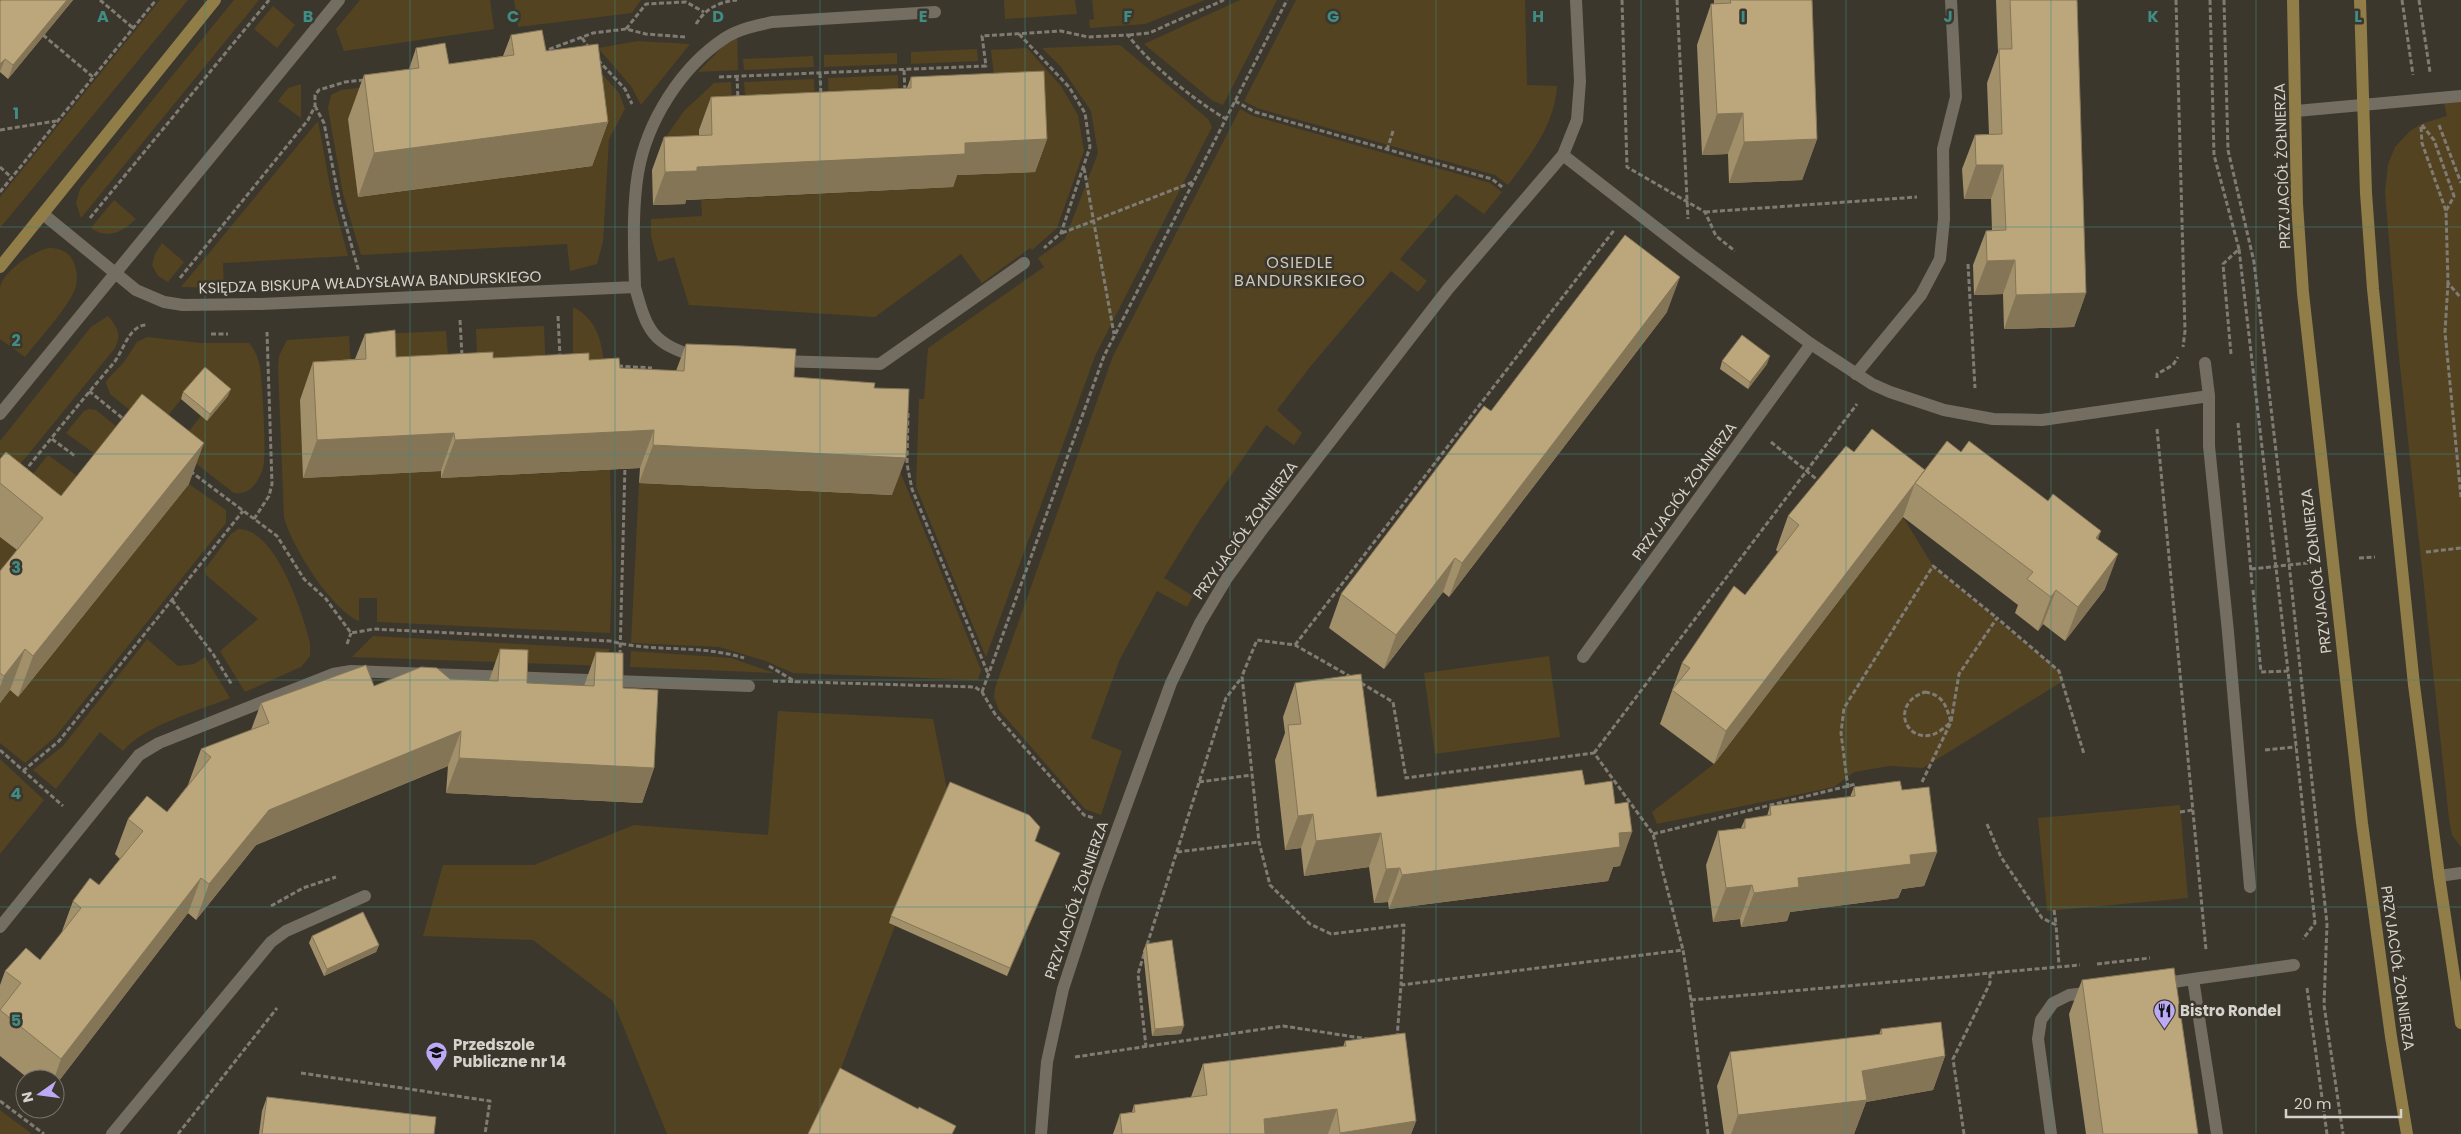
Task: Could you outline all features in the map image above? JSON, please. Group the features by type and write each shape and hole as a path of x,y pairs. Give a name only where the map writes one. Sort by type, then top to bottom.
{"street":[{"path":"0,267 215,0"},
{"path":"0,414 339,0"},
{"name":"PRZYJACIÓŁ ŻOŁNIERZA","path":"1041,1134 1047,1062 1063,989 1118,826 1171,683 1200,623 1227,578 1448,289 1563,155 1577,120 1580,81 1576,0"},
{"path":"1856,374 1921,295 1940,259 1944,220 1943,148 1956,97 1951,0"},
{"name":"PRZYJACIÓŁ ŻOŁNIERZA","path":"2293,0 2297,204 2302,283 2362,823 2391,1038 2408,1134"},
{"path":"2360,0 2366,193 2373,289 2414,685 2439,876 2461,1023"},
{"path":"713,359 676,350 653,335 643,317 635,287 634,218 638,172 653,124 676,86 703,56 726,38 747,27 772,22 935,12"},
{"path":"2296,111 2461,96"},
{"path":"1563,155 1810,344 1872,384 1890,392 1944,410 1993,419 2042,420 2209,396"},
{"name":"KSIĘDZA BISKUPA WŁADYSŁAWA BANDURSKIEGO","path":"43,214 136,290 164,302 172,303 207,306 635,287"},
{"path":"762,360 880,364 1024,263"},
{"name":"PRZYJACIÓŁ ŻOŁNIERZA","path":"1583,657 1810,344"},
{"path":"2205,363 2209,396 2210,446 2250,887"},
{"path":"0,927 134,760 143,752 160,743 323,677 351,671 749,686"},
{"path":"2439,876 2461,873"},
{"path":"112,1134 271,942 286,930 365,896"},
{"path":"2148,985 2294,965"},
{"path":"2193,979 2216,1134"},
{"path":"2051,1134 2038,1039 2041,1020 2053,1003 2069,995 2109,990"}],"path":[{"path":"100,0 133,28"},
{"path":"0,192 156,0"},
{"path":"72,239 269,0"},
{"path":"692,31 704,12 717,5 738,0"},
{"path":"714,77 986,66 982,36 1061,31 1088,37 1149,33 1224,0"},
{"path":"982,692 1104,356 1288,0"},
{"path":"1622,0 1627,167 1705,212 1716,236 1739,254"},
{"path":"1677,0 1690,254"},
{"path":"2148,376 2157,374 2173,365 2184,343 2185,331 2176,0"},
{"path":"2210,0 2214,154 2239,249 2315,923 2303,939 2304,948"},
{"path":"2224,0 2228,150 2254,262 2262,330 2327,924 2324,1005 2343,1134"},
{"path":"2402,0 2421,124 2422,143 2446,211 2448,283 2445,332 2461,496"},
{"path":"626,29 646,4 686,2 704,12"},
{"path":"536,55 593,33 626,29 646,34 688,37"},
{"path":"1019,34 1056,71 1085,113 1090,146 1061,233"},
{"path":"1128,35 1141,53 1211,110 1226,119"},
{"path":"43,36 93,77"},
{"path":"904,70 906,100"},
{"path":"820,73 822,104"},
{"path":"737,76 738,108"},
{"path":"18,480 112,365 136,327 148,325 166,329 176,284 308,120 315,106 315,95 325,87 372,79"},
{"path":"1235,101 1255,112 1492,179 1522,202"},
{"path":"315,106 324,123 340,204 357,261 362,299"},
{"path":"0,130 57,121"},
{"path":"2421,124 2434,140 2454,196 2446,211"},
{"path":"1387,150 1392,131"},
{"path":"0,167 12,178"},
{"path":"1084,168 1115,334"},
{"path":"1024,263 1061,233 1193,182"},
{"path":"1705,212 1944,196"},
{"path":"1295,644 1632,207"},
{"path":"2232,360 2223,264 2239,249"},
{"path":"2448,283 2461,298"},
{"path":"548,314 558,314 560,359"},
{"path":"460,320 463,360"},
{"path":"452,321 469,320"},
{"path":"254,520 269,496 272,484 267,332"},
{"path":"258,333 276,332"},
{"path":"206,333 232,333"},
{"path":"611,366 654,368"},
{"path":"625,366 625,376"},
{"path":"2157,374 2157,434 2205,946"},
{"path":"1146,1047 1138,974 1226,698 1242,676 1257,640 1295,644 1393,702 1406,778 1594,753 1872,384"},
{"path":"1966,385 1984,389"},
{"path":"90,391 134,427"},
{"path":"903,406 908,414 907,464 912,489 989,676"},
{"path":"2237,419 2261,672 2288,671"},
{"path":"51,438 75,456"},
{"path":"1791,457 1827,488"},
{"path":"619,681 625,463"},
{"path":"187,468 277,536 304,579 326,599 351,633 374,629 610,642 714,651 750,660"},
{"path":"23,771 59,741 243,511"},
{"path":"1848,788 1840,732 1844,708 1933,566 2059,671 2084,754"},
{"path":"172,600 213,654 245,708"},
{"path":"1922,782 1951,722 1958,674 1997,618"},
{"path":"767,665 796,682"},
{"path":"1242,676 1259,842 1270,885 1310,924 1331,934 1404,925 1396,1043"},
{"path":"749,686 773,681 975,687 982,692 995,714 1084,815 1118,826"},
{"path":"1925,692 1935,694 1943,700 1951,722 1932,735 1922,735 1909,727 1904,712 1911,698 1925,692"},
{"path":"2262,750 2296,747"},
{"path":"0,750 83,823"},
{"path":"1594,753 1653,834 1683,950 1707,1133"},
{"path":"1199,782 1252,776"},
{"path":"1653,834 1848,788 1856,784"},
{"path":"2180,812 2193,810"},
{"path":"1987,824 2006,864 2042,918 2056,925"},
{"path":"1177,852 1259,842"},
{"path":"2054,910 2059,965"},
{"path":"2293,940 2303,939"},
{"path":"1401,985 1683,950"},
{"path":"2198,952 2216,950"},
{"path":"2093,964 2158,957"},
{"path":"1691,1000 2085,964"},
{"path":"1964,1134 1954,1059 1990,983 1990,973"},
{"path":"2306,978 2327,1134"},
{"path":"178,1134 277,1008"},
{"path":"1047,1062 1283,1026 1378,1040"},
{"path":"301,1073 490,1101 485,1134"},
{"path":"0,1101 44,1134"}],"shaded area":[{"path":"160,0 188,0 0,228 0,197"},
{"path":"234,0 259,0 81,218 76,203 80,189"},
{"path":"360,0 490,0 494,29 344,51 336,29"},
{"path":"514,0 641,0 632,13 518,27"},
{"path":"1004,0 1075,0 1077,14 1005,19"},
{"path":"1092,0 1205,0 1145,24 1090,28 1089,20 1094,19"},
{"path":"1240,0 1277,0 1223,105 1213,101 1144,44"},
{"path":"1296,0 1525,0 1527,85 1557,86 1552,113 1540,139 1508,185 1495,175 1257,108 1244,101"},
{"path":"273,6 295,25 277,48 254,29"},
{"path":"737,32 738,70 698,72"},
{"path":"638,41 690,44 641,105 631,86 598,48"},
{"path":"1120,45 1208,119 1212,127 1095,356 986,657 916,487 919,399 924,399 928,348 1044,267 1038,258 1065,239 1098,153 1091,111 1061,67 1042,48"},
{"path":"1027,48 1061,86 1078,115 1084,151 1057,228 1032,250 1030,248 982,283 961,254 875,317 689,305 674,257 658,262 651,236 651,219 702,216 701,200 953,187 953,176 995,84 991,50"},
{"path":"977,49 978,61 911,64 911,52"},
{"path":"897,53 897,64 824,67 824,55"},
{"path":"813,56 814,67 744,70 743,59"},
{"path":"589,59 619,93 625,109 609,139 603,242 597,264 570,271 567,244 361,255 343,194 328,108 331,95 341,90"},
{"path":"898,75 899,121 829,104 828,78"},
{"path":"814,79 815,104 746,107 744,82"},
{"path":"731,82 732,108 700,157 663,141 684,111 714,83"},
{"path":"301,84 301,118 278,101 288,88"},
{"path":"2461,96 2461,847 2452,835 2449,819 2398,347 2385,192 2388,164 2395,147 2410,131 2421,124 2447,116 2443,99"},
{"path":"1240,109 1253,116 1490,183 1502,192 1484,214 1456,194 1400,259 1427,281 1418,292 1391,271 1310,367 1277,410 1302,433 1294,445 1266,425 1198,523 1164,578 1193,596 1187,607 1157,591 1120,659 1091,738 1122,751 1101,815 1085,809 999,710 994,697 995,688 1113,356"},
{"path":"318,121 332,197 348,256 223,263 224,288 181,287"},
{"path":"114,200 136,219 115,233 97,232 91,228"},
{"path":"162,243 184,262 168,282 158,276 152,265 155,254"},
{"path":"49,248 61,250 70,256 76,269 76,286 66,305 25,357 0,339 0,288 6,275 19,263 35,253"},
{"path":"573,307 587,317 596,330 604,362 573,363"},
{"path":"108,316 114,324 118,335 115,348 0,489 0,441 91,327"},
{"path":"544,326 546,374 478,378 476,329"},
{"path":"446,331 450,380 419,407 380,334"},
{"path":"349,336 353,397 304,478 441,471 441,478 593,471 610,461 612,570 610,633 377,622 377,598 359,598 359,621 348,615 325,591 295,544 284,517 279,356 287,340"},
{"path":"147,337 201,343 249,343 253,348 260,367 263,402 264,461 261,473 253,487 249,490 234,493 168,442 185,436 201,416 207,421 202,374 165,419 159,434 110,394 106,383 107,380 124,362 137,342"},
{"path":"89,409 96,410 127,435 106,462 66,433 84,411"},
{"path":"48,455 88,484 46,537 7,507"},
{"path":"897,464 981,670 978,680 793,673 766,661 719,647 631,643 639,483 892,495"},
{"path":"189,484 226,510 226,523 56,736 25,763 0,743 0,703 10,690 18,697"},
{"path":"1903,517 1933,566 2059,671 2063,681 1923,768 1889,766 1854,772 1834,787 1657,824 1652,812 1714,764"},
{"path":"238,529 252,532 264,542 276,557 294,594 310,643 310,656 301,667 245,692 220,651 258,619 206,575 205,569 231,534"},
{"path":"0,537 28,559 0,593"},
{"path":"373,636 609,649 609,666 352,657"},
{"path":"147,639 178,666 194,664 205,657 230,698 158,726 144,734 123,751 100,732 56,789 33,770 63,746"},
{"path":"631,651 731,658 774,673 630,667"},
{"path":"1549,656 1560,737 1435,754 1424,673"},
{"path":"778,711 933,719 947,789 838,1076 809,1134 667,1134 613,1001 533,940 423,936 443,865 534,865 634,825 768,835"},
{"path":"0,759 44,800 0,854"},
{"path":"2180,805 2188,898 2047,911 2038,818"},
{"path":"0,1110 32,1134 0,1134"}],"building":[{"path":"1,0 67,0 13,65 5,59 0,64"},
{"path":"1730,0 1812,0 1817,139 1744,142 1743,113 1717,114 1711,4 1731,3"},
{"path":"2010,0 2077,0 2086,293 2016,295 2015,260 1987,261 1986,231 2006,230 2003,165 1976,165 1975,135 2002,134 1999,49 2012,49"},
{"path":"542,30 546,51 598,44 608,122 374,153 364,75 419,68 416,48 445,43 449,64 514,55 511,35"},
{"path":"1044,71 1047,139 965,143 965,154 697,167 697,171 665,172 664,137 712,135 711,97 911,88 911,77"},
{"path":"1625,235 1680,277 1462,563 1455,558 1396,635 1341,594 1484,406 1491,411"},
{"path":"395,330 396,357 493,352 493,358 589,353 589,360 619,358 620,368 684,371 686,344 796,349 794,377 875,383 874,388 909,389 906,458 653,445 654,430 455,440 454,433 317,440 313,362 366,359 365,334"},
{"path":"1742,335 1770,356 1750,382 1722,361"},
{"path":"205,367 231,389 210,414 183,392"},
{"path":"142,394 204,443 33,656 25,649 4,676 0,673 0,571 43,518 0,483 0,459 6,452 61,496"},
{"path":"1872,429 1925,470 1726,731 1672,690 1690,668 1682,663 1734,586 1745,595 1799,525 1788,516 1846,446 1854,452"},
{"path":"1947,441 1961,452 1969,441 2048,501 2053,494 2101,531 2096,538 2118,554 2078,607 2056,590 2051,597 2027,579 2033,572 1915,483"},
{"path":"500,649 528,650 527,683 594,686 596,652 623,653 623,688 658,690 654,768 459,758 461,731 269,810 209,884 201,878 61,1059 0,1010 21,983 5,971 26,948 40,960 81,908 73,901 90,878 99,885 143,831 128,819 147,796 167,812 211,757 201,749 269,723 261,703 366,665 374,686 421,667 437,668 450,679 498,681"},
{"path":"1361,674 1377,797 1582,770 1585,785 1612,781 1615,804 1628,802 1632,832 1619,833 1620,847 1402,875 1400,868 1386,869 1381,833 1316,841 1313,814 1298,816 1288,725 1301,724 1295,683"},
{"path":"1900,781 1902,790 1929,787 1937,852 1910,855 1911,864 1798,878 1799,887 1754,893 1752,885 1726,888 1718,831 1745,828 1745,819 1771,815 1770,806 1855,796 1854,787"},
{"path":"950,782 1029,815 1040,827 1035,841 1060,853 1010,968 891,916"},
{"path":"363,912 379,945 327,969 312,936"},
{"path":"1172,940 1184,1026 1155,1029 1146,944"},
{"path":"2174,968 2198,1134 2103,1134 2082,980"},
{"path":"1941,1022 1945,1056 1862,1071 1867,1100 1738,1115 1730,1052 1882,1034 1881,1029"},
{"path":"1405,1033 1416,1121 1340,1133 1337,1109 1264,1119 1265,1134 1122,1134 1120,1114 1135,1112 1134,1105 1207,1095 1203,1064 1346,1046 1345,1041"},
{"path":"840,1068 918,1109 919,1107 956,1126 952,1134 808,1134"},
{"path":"267,1097 436,1117 434,1134 262,1134"}],"place":[{"name":"Bistro Rondel","path":"2164,1029"},
{"name":"Przedszole Publiczne nr 14","path":"437,1072"}],"district":[{"name":"OSIEDLE BANDURSKIEGO","path":"1300,271"}]}
